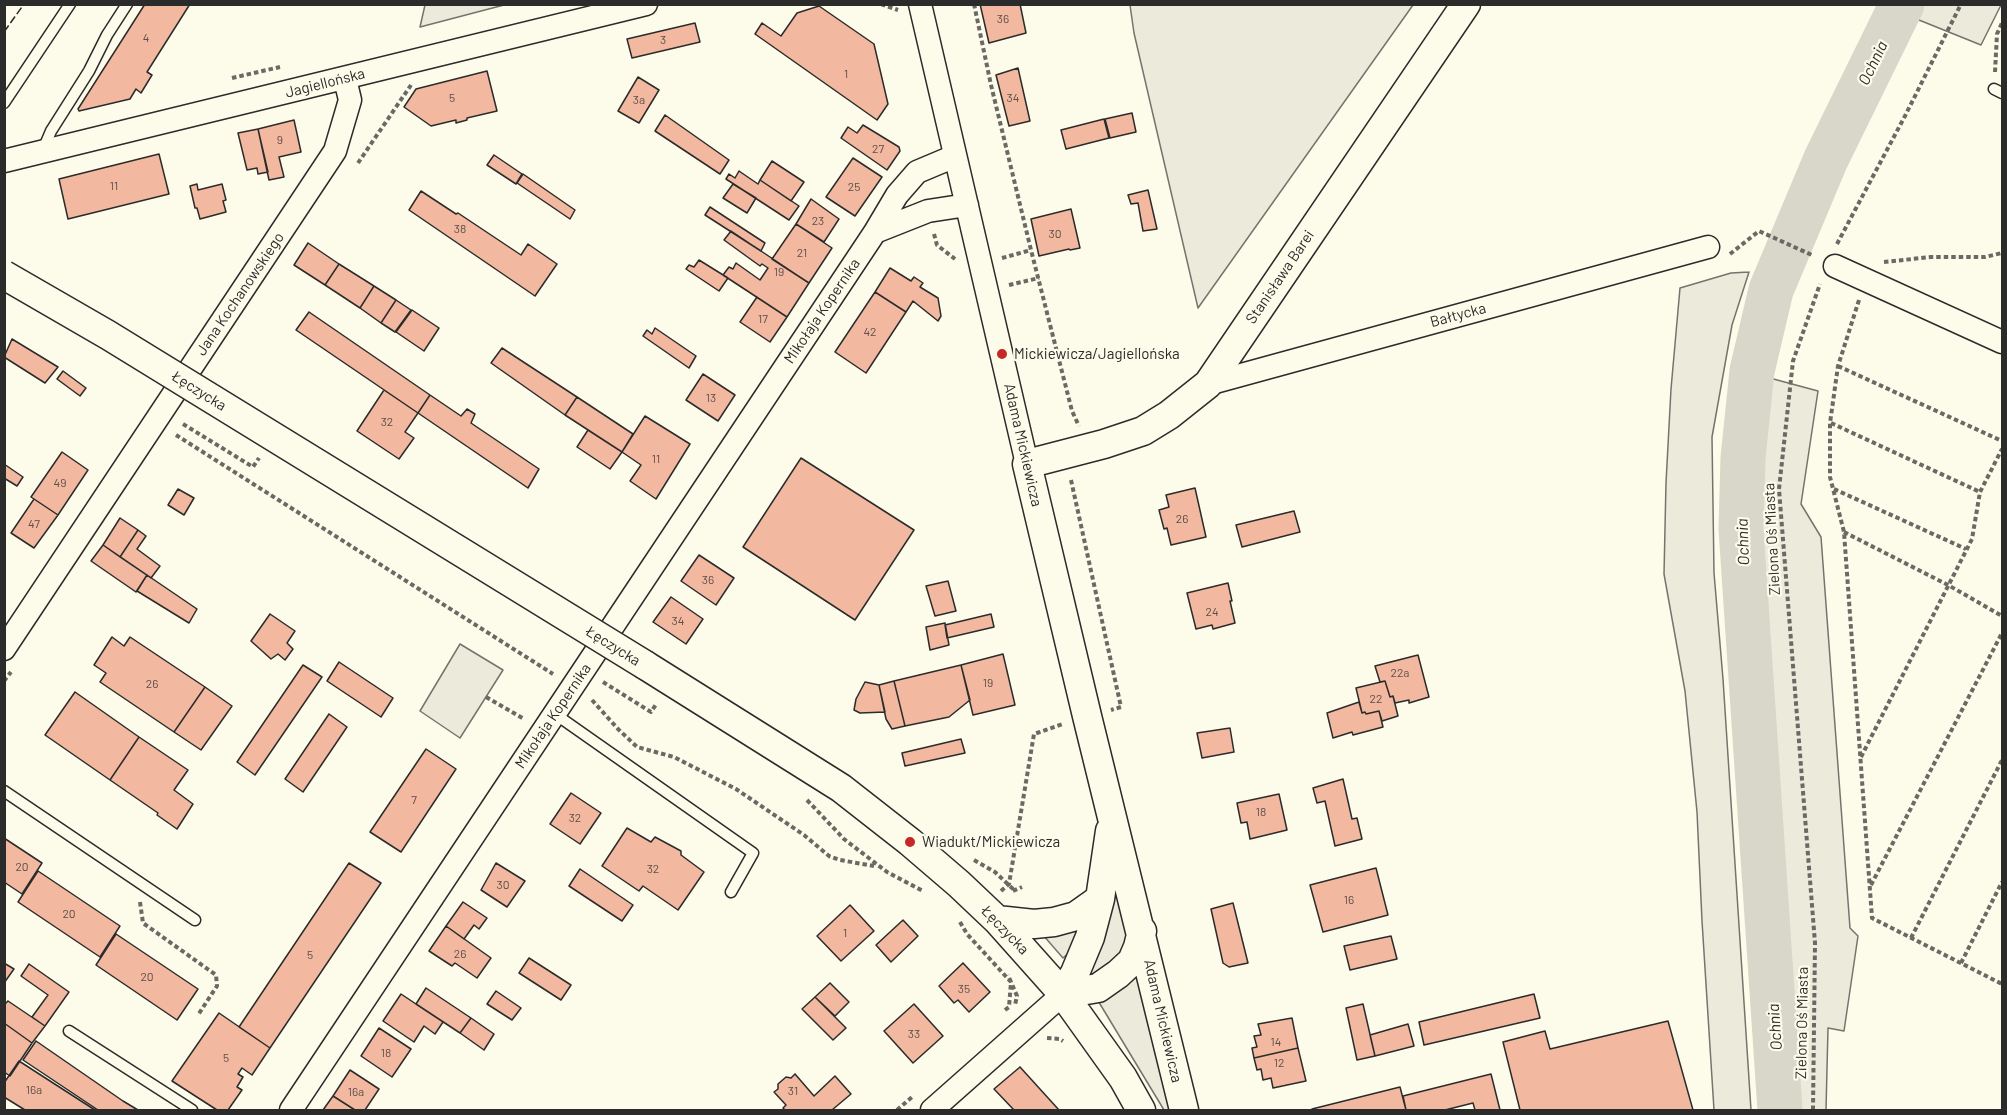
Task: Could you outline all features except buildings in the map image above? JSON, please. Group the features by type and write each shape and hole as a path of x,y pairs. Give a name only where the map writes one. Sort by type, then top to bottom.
{"street":[{"name":"Jagiellońska","path":"4,162 646,4"},
{"name":"Adama Mickiewicza","path":"920,4 1087,716 1142,931 1184,1110"},
{"name":"Stanisława Barei","path":"1027,464 1143,431 1169,416 1208,384 1466,4"},
{"name":"Jana Kochanowskiego","path":"4,649 335,152 350,100 345,79"},
{"name":"Mikołaja Kopernika","path":"291,1110 875,232 897,195 917,172 955,156"},
{"path":"875,232 928,211 967,205"},
{"name":"Bałtycka","path":"1208,384 1717,252"},
{"path":"1831,264 2002,342"},
{"name":"Łęczycka","path":"4,275 108,335 841,788 910,842 990,914 1063,994 1117,1070 1141,1110"},
{"name":"Adama Mickiewicza","path":"1063,994 1075,973 1090,937 1101,899 1112,814"},
{"path":"990,914 1034,924 1054,922 1076,916 1101,899"},
{"name":"Adama Mickiewicza","path":"1063,994 1098,988 1118,974 1132,961 1142,931"},
{"path":"932,1110 1031,1035 1063,994"}],"lane":[{"path":"4,103 70,4"},
{"path":"42,153 51,131 127,4"},
{"path":"555,714 753,853 731,892"},
{"path":"4,791 195,920"},
{"path":"69,1031 192,1110"}],"path":[{"path":"974,4 991,85 1072,411 1088,448 1091,466 1080,470 1070,481 1121,707 1034,734 1009,884 990,914"},
{"name":"Zielona Oś Miasta","path":"1813,1110 1815,943 1779,489 1793,361 1831,264 1961,4"},
{"path":"1998,91 1997,34 2002,23"},
{"path":"1717,252 1759,231 1795,248"},
{"path":"1883,262 1931,257 1985,257 2002,253"},
{"path":"999,258 1002,267"},
{"path":"1004,276 1006,285 1039,278"},
{"path":"1869,304 1859,299 1838,366 1830,423 1830,477 1844,532 1872,918 2002,984"},
{"path":"1838,366 2002,441"},
{"path":"1830,423 1980,492"},
{"path":"183,424 253,467 260,457"},
{"path":"176,435 558,678"},
{"path":"1860,758 1972,538 1980,492 2002,449"},
{"path":"1833,488 1966,549"},
{"path":"1844,532 1948,585 2002,616"},
{"path":"1870,886 2002,633"},
{"path":"603,682 651,712 657,703"},
{"path":"486,697 529,722"},
{"path":"648,698 667,709"},
{"path":"592,700 599,710 637,747 674,757 736,789 795,829 829,856 840,861 874,866"},
{"path":"1911,938 2002,760"},
{"path":"800,793 844,839 887,872 933,895"},
{"path":"1961,963 2002,882"},
{"path":"959,884 958,912 961,926 1011,982 1009,1007 1002,1013"},
{"path":"139,896 143,923 216,975 217,986 198,1015"},
{"path":"1002,962 1017,996 1014,1009 1015,1019 1031,1035 1060,1039 1066,1044"}],"shaded area":[{"path":"425,4 504,5 420,27"},
{"path":"1921,4 2001,5 1981,45 1914,18"},
{"path":"1130,5 1413,5 1198,308 1134,33"},
{"path":"1749,272 1732,325 1712,437 1714,573 1751,1110 1714,1110 1697,812 1685,691 1664,574 1666,483 1680,288 1731,273"},
{"path":"1766,377 1818,391 1801,504 1821,537 1850,928 1858,936 1844,1031 1828,1028 1826,1110 1790,1110 1788,1088 1787,1028 1775,830 1760,628 1752,580 1751,509 1755,442"},
{"path":"460,644 503,670 460,738 420,711"},
{"path":"1116,870 1127,937 1120,955 1100,972 1089,977"},
{"path":"1084,922 1072,950 1063,958 1043,935"},
{"path":"1138,964 1172,1110 1164,1110 1097,999"}],"waterway":[{"name":"Ochnia","path":"1780,1110 1741,529 1743,458 1752,371 1771,290 1826,159 1902,4"}],"fence":[{"path":"4,32 24,4"}],"place":[{"name":"Mickiewicza/Jagiellońska","path":"1002,354"},
{"name":"Wiadukt/Mickiewicza","path":"910,842"}]}
